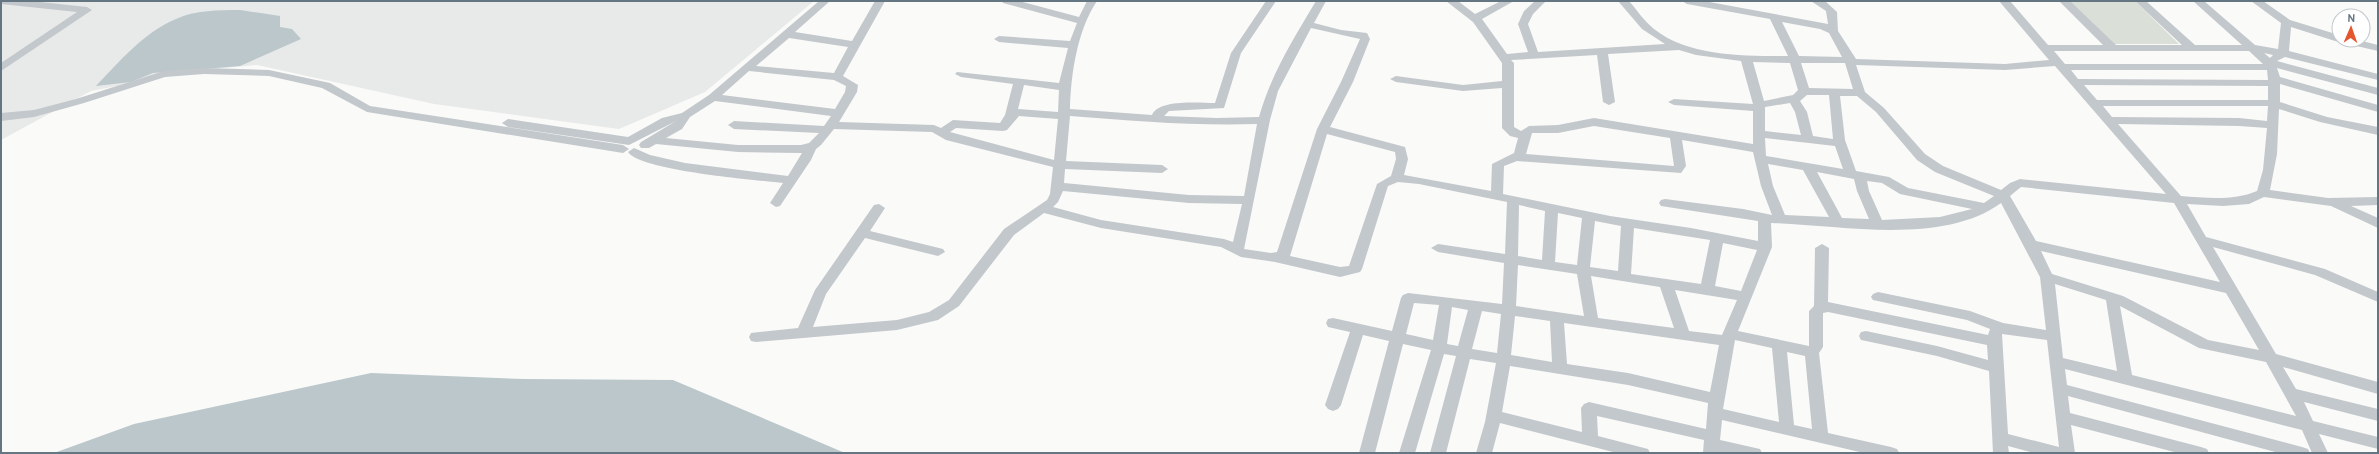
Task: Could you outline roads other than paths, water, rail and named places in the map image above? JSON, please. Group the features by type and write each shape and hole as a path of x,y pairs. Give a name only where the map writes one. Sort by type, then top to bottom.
{"street":[{"path":"1,1 87,10 1,68"},
{"path":"651,143 678,126 686,115 748,68 825,1"},
{"path":"837,77 880,1"},
{"path":"1007,1 1083,21"},
{"path":"756,337 897,325 922,320 946,310 954,303 1009,232 1052,202 1057,186 1060,165 1065,87 1075,45 1092,1"},
{"path":"1157,119 1159,113 1166,108 1220,106 1236,53 1271,1"},
{"path":"1237,251 1249,200 1264,120 1272,91 1307,24 1321,1"},
{"path":"1451,1 1475,18 1508,63 1508,128 1514,133 1524,136"},
{"path":"1475,18 1509,1"},
{"path":"1534,55 1523,24 1528,12 1542,1"},
{"path":"1623,1 1653,34 1681,47 1720,56 1849,60 1861,63 1999,67 2061,64 2270,65 2378,92"},
{"path":"1687,1 1823,26 1833,31"},
{"path":"1816,1 1832,9 1834,13 1833,31 1849,60 1860,92 1880,110 1927,163 2003,195 2031,244 2047,277 2058,362 2067,453"},
{"path":"2004,1 2077,82 2179,201 2310,426 2320,453"},
{"path":"2064,1 2113,48"},
{"path":"2140,1 2192,48"},
{"path":"1665,203 1743,213 1774,219 1877,222 1931,221 1963,217 1985,207 2016,185 2035,183 2179,201 2243,201 2256,198 2263,193 2268,176 2274,81 2270,65 2253,48 2198,1"},
{"path":"2256,1 2286,22 2331,36"},
{"path":"1774,16 1794,58 1804,90"},
{"path":"2270,65 2283,53 2286,22"},
{"path":"1278,258 1283,256 1286,252 1323,129 1347,82 1365,37 1307,24"},
{"path":"787,34 855,45"},
{"path":"999,40 1075,45"},
{"path":"1504,57 1681,47"},
{"path":"2046,48 2253,48 2283,53 2378,77"},
{"path":"1602,52 1609,102"},
{"path":"1746,58 1759,107 1760,154 1774,219"},
{"path":"630,146 642,140 651,143 712,147 787,150 810,148 815,145 828,128 853,87 837,77 748,68"},
{"path":"1,117 34,113 80,101 153,77 204,71 269,73 313,81 334,88 367,109 374,111 630,146 648,159 792,180"},
{"path":"961,74 1065,87"},
{"path":"1396,79 1463,88 1508,84"},
{"path":"2077,82 2274,81 2378,109"},
{"path":"943,132 953,124 1003,127 1011,115 1019,82"},
{"path":"1804,90 1860,92"},
{"path":"1674,102 1759,107 1793,99 1802,94 1804,90"},
{"path":"1834,92 1840,143 1877,222"},
{"path":"713,96 837,113"},
{"path":"1793,99 1801,112 1808,140"},
{"path":"2094,102 2272,104 2324,120 2378,131"},
{"path":"1011,115 1020,111 1217,122 1264,120"},
{"path":"630,146 666,120 686,115"},
{"path":"2109,120 2239,122 2272,126"},
{"path":"1517,157 1521,152 1524,136 1529,130 1558,129 1588,122 1675,134 1808,167 1890,181 1904,191 1985,207"},
{"path":"734,125 934,129 943,132 950,137 1060,165 1162,169"},
{"path":"1323,129 1401,150 1403,155 1396,178"},
{"path":"1497,196 1498,164 1517,157 1677,170 1680,166 1675,134"},
{"path":"1759,134 1840,143"},
{"path":"776,203 792,180 810,148"},
{"path":"1808,167 1838,222"},
{"path":"1043,209 1101,224 1224,243 1237,251 1250,255 1278,258 1340,272 1355,269 1383,184 1396,178 1419,180 1589,216 1717,237 1765,247"},
{"path":"1057,186 1189,199 1249,200"},
{"path":"2263,193 2328,202 2378,201"},
{"path":"1484,453 1493,416 1503,360 1509,311 1513,200"},
{"path":"2328,202 2364,215 2378,224"},
{"path":"803,333 820,293 879,208"},
{"path":"1548,266 1552,208"},
{"path":"1589,216 1583,272 1592,323"},
{"path":"1711,444 1715,406 1728,337 1765,247 1764,222 1774,219"},
{"path":"1624,278 1628,223"},
{"path":"861,233 938,252"},
{"path":"1706,291 1717,237"},
{"path":"2203,240 2320,272 2378,296"},
{"path":"2031,244 2232,290"},
{"path":"1438,248 1666,285 1745,296"},
{"path":"1821,308 1822,248"},
{"path":"2047,277 2112,297 2204,344 2270,358 2378,388"},
{"path":"1666,285 1684,336"},
{"path":"1878,297 1970,316 1998,333"},
{"path":"2112,297 2125,378"},
{"path":"1367,453 1408,298 1476,306 1684,336 1728,337 1812,352"},
{"path":"1407,453 1439,347 1446,302"},
{"path":"1438,453 1476,306"},
{"path":"1821,437 1812,352 1816,347 1816,311 1821,308 1828,307 1981,338 1998,333 2054,336"},
{"path":"1557,318 1560,369"},
{"path":"1333,323 1465,353 1628,379 1788,430 1891,453"},
{"path":"1333,405 1358,329"},
{"path":"1998,333 1996,368 2001,446 2058,453"},
{"path":"1866,336 1937,351 1996,368"},
{"path":"1779,346 1788,430"},
{"path":"2058,362 2378,443"},
{"path":"2061,389 2302,453"},
{"path":"2291,393 2378,415"},
{"path":"1590,440 1589,408 1711,444 1754,453"},
{"path":"1493,416 1642,453"},
{"path":"2064,417 2201,453"}]}
